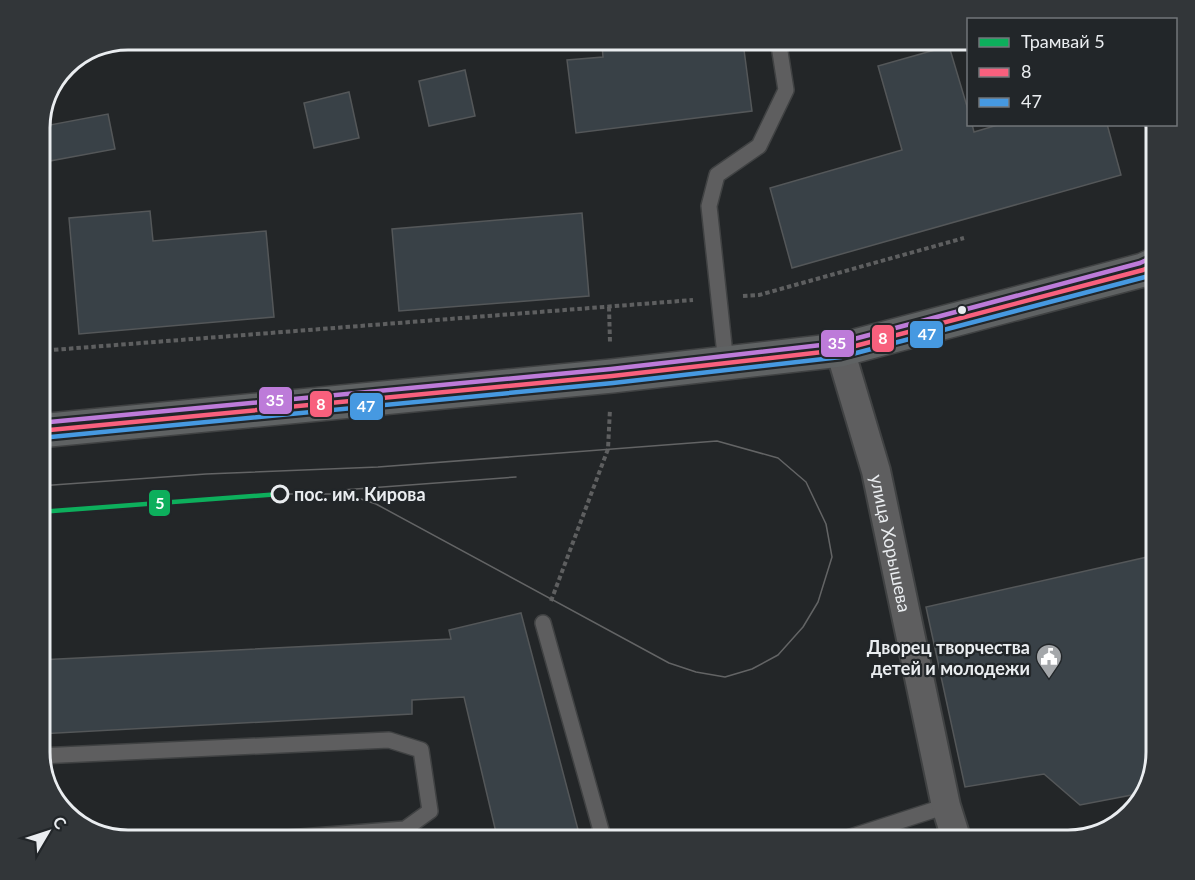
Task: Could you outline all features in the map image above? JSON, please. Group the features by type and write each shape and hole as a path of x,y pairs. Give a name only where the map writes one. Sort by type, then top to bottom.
{"main road":[{"path":"50,429 612,376 840,350 1145,269"}],"street":[{"name":"улица Хорышева","path":"840,350 876,471 945,806 955,830"}],"lane":[{"path":"726,364 709,206 717,175 759,146 786,90 780,50"},
{"path":"543,623 601,830"},
{"path":"50,755 389,740 421,750 430,811 405,829 392,830"},
{"path":"872,830 945,806"}],"path":[{"path":"50,350 759,295 964,238"},
{"path":"543,623 608,449 612,376 609,307"}],"building":[{"path":"602,50 744,50 752,111 576,133 567,60 603,57"},
{"path":"935,50 950,50 967,106 967,126 972,126 974,132 994,126 1108,126 1121,175 792,268 770,188 902,150 878,66"},
{"path":"465,70 475,116 429,126 419,81"},
{"path":"349,92 359,138 314,148 304,103"},
{"path":"108,114 115,149 50,161 50,125"},
{"path":"150,211 153,241 266,231 274,317 79,334 69,218"},
{"path":"582,213 589,296 399,311 392,229"},
{"name":"Дворец творчества детей и молодежи","path":"1145,557 1145,752 1144,768 1132,795 1080,805 1044,774 965,787 926,607"},
{"path":"521,613 578,830 495,830 464,697 412,700 412,714 50,733 50,659 451,639 449,630"}],"tram line":[{"path":"50,485 206,474 378,467 717,441 778,458 806,482 826,524 832,557 818,602 803,627 778,655 752,669 725,677 696,672 669,663 376,504 346,494 280,494"},
{"path":"342,490 516,477"},
{"name":"5","path":"50,511 280,494"}],"transit line":[{"name":"35","path":"50,422 611,369 839,343 1145,261"},
{"name":"8","path":"50,430 612,376 840,350 1145,269"},
{"name":"47","path":"50,437 613,383 841,357 1145,277"}],"place":[{"name":"пос. им. Кирова","path":"280,494"},
{"name":"Дворец творчества детей и молодежи","path":"1049,680"}]}
